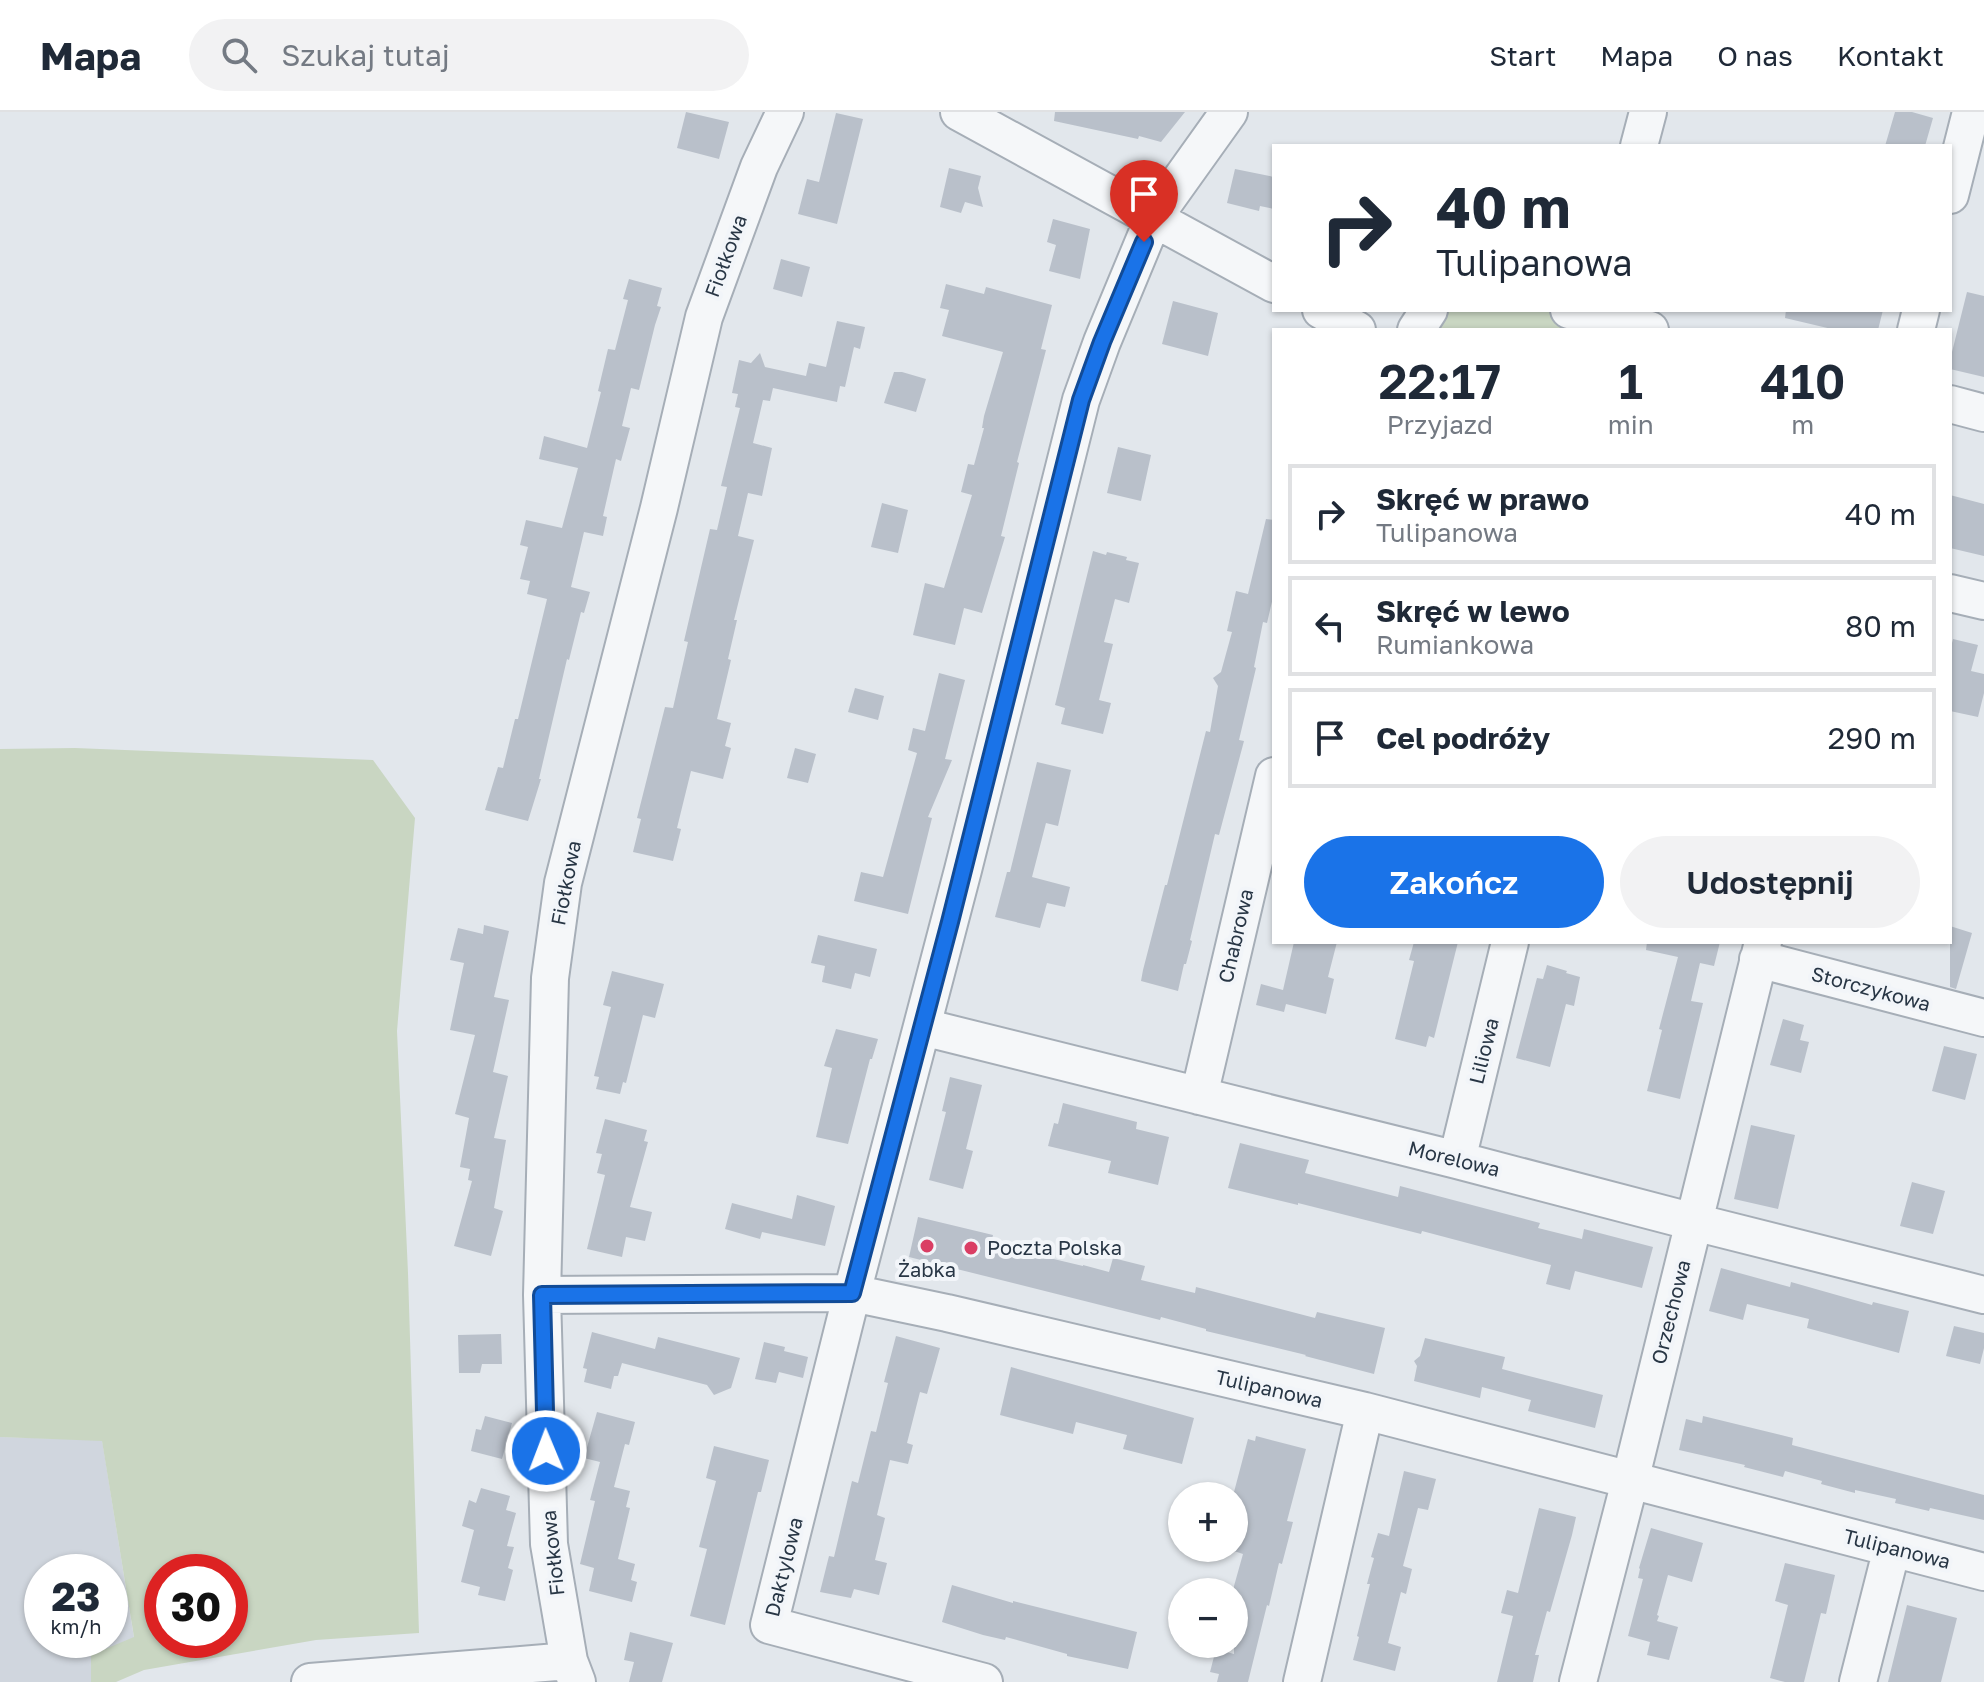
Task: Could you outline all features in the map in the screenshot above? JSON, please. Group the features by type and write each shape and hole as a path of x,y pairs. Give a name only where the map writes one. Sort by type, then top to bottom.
{"street":[{"name":"Fiołkowa","path":"573,1671 549,1544 542,1295 550,978 563,883 659,508 704,317 759,167 785,112"},
{"path":"959,112 1272,283"},
{"path":"852,1293 923,1027 1081,400 1154,217 1229,112"},
{"path":"1640,144 1648,112"},
{"path":"1952,187 1971,112"},
{"path":"1325,312 1353,328"},
{"path":"1577,312 1642,328"},
{"path":"1952,405 1984,413"},
{"path":"1952,593 1984,601"},
{"name":"Chabrowa","path":"1199,1096 1272,785"},
{"name":"Liliowa","path":"1457,1160 1510,944"},
{"name":"Storczykowa","path":"1760,951 1984,1018"},
{"name":"Orzechowa","path":"1578,1682 1760,951"},
{"name":"Morelowa","path":"923,1027 1984,1295"},
{"name":"Tulipanowa","path":"542,1295 852,1293 1365,1411 1984,1572"},
{"name":"Daktylowa","path":"852,1293 769,1625 984,1682"},
{"path":"1302,1682 1365,1411"},
{"path":"1858,1682 1892,1548"},
{"path":"310,1682 573,1671"}],"shaded area":[{"path":"0,1437 102,1440 120,1554 24,1554 24,1658 122,1658 108,1682 0,1682"},
{"path":"128,1601 134,1638 128,1648"}],"green space":[{"path":"1431,312 1571,312 1637,328 1420,328"},
{"path":"75,748 373,760 415,818 397,1031 419,1633 316,1640 248,1652 248,1554 144,1554 144,1658 213,1658 144,1670 116,1682 91,1682 91,1658 128,1658 128,1640 134,1637 128,1600 128,1554 120,1554 102,1441 0,1437 0,749"}],"building":[{"path":"686,112 729,122 719,159 677,148"},
{"path":"1055,112 1185,112 1161,142 1054,121"},
{"path":"1895,112 1912,112 1933,118 1926,144 1886,144"},
{"path":"836,113 863,119 837,224 798,214 807,179 819,182"},
{"path":"949,168 981,176 978,188 983,207 965,202 961,213 940,207"},
{"path":"1235,169 1272,177 1272,209 1260,206 1259,211 1227,203"},
{"path":"1053,219 1090,229 1080,279 1049,271 1056,245 1047,242"},
{"path":"781,259 810,267 802,297 773,289"},
{"path":"629,279 662,288 657,306 661,307 639,390 631,388 622,426 630,428 621,461 616,459 603,516 607,517 603,536 584,532 571,587 590,592 567,659 541,779 528,821 485,810 498,767 503,768 515,719 518,719 547,599 527,594 530,581 520,579 528,547 520,545 526,520 562,528 578,468 539,459 544,436 587,448 608,349 615,350 628,300 623,299"},
{"path":"946,284 984,294 986,287 1052,305 1041,349 1046,350 1001,536 1005,537 982,613 964,608 955,645 913,635 925,583 944,588 972,495 961,492 968,464 974,465 984,416 1003,352 942,336 949,310 940,308"},
{"path":"1967,292 1984,296 1984,377 1952,369 1952,352"},
{"path":"1173,301 1218,313 1208,356 1162,344"},
{"path":"1786,312 1882,312 1878,328 1828,328 1785,318"},
{"path":"837,321 865,327 860,349 854,347 845,387 840,386 837,402 773,388 770,401 763,400 753,443 772,448 762,496 748,493 738,536 754,540 734,620 737,620 728,659 731,660 717,719 731,723 725,746 731,748 723,779 691,771 677,828 681,829 673,861 633,852 641,819 637,818 665,707 673,708 688,642 684,641 710,529 717,530 727,487 721,486 740,408 735,407 738,394 732,393 739,360 751,363 760,353 765,367 806,376 809,363 826,367"},
{"path":"894,372 926,379 916,412 884,403"},
{"path":"1118,447 1151,455 1141,501 1107,493"},
{"path":"1952,496 1984,504 1984,556 1952,548"},
{"path":"882,503 908,510 898,553 871,547"},
{"path":"1266,519 1272,520 1272,602 1267,623 1263,622 1239,740 1244,741 1219,835 1215,834 1178,991 1141,981 1206,731 1210,732 1218,686 1213,678 1221,672 1232,632 1227,631 1236,591 1248,594"},
{"path":"1093,551 1127,557 1126,560 1139,563 1129,603 1115,599 1104,642 1113,644 1099,700 1111,703 1103,734 1061,724 1065,708 1055,705"},
{"path":"1953,639 1978,645 1971,671 1984,674 1984,693 1978,717 1952,711"},
{"path":"939,673 965,680 945,759 952,760 928,817 932,818 908,914 854,901 861,872 883,877 917,753 908,750 913,728 925,731"},
{"path":"855,688 884,696 878,720 848,712"},
{"path":"795,748 816,754 808,783 787,778"},
{"path":"1037,762 1071,770 1058,826 1046,823 1032,877 1070,887 1065,907 1047,903 1040,928 995,917 1007,872 1010,872"},
{"path":"484,925 509,931 494,997 509,1000 493,1072 508,1076 494,1138 506,1140 494,1208 503,1211 491,1256 454,1246 472,1181 468,1180 470,1169 460,1167 469,1118 455,1114 475,1035 450,1030 464,963 450,960 458,928 483,934"},
{"path":"1952,927 1972,933 1956,989 1950,987"},
{"path":"818,935 877,949 870,977 855,973 851,989 822,982 825,966 811,963"},
{"path":"1294,944 1336,944 1328,977 1334,979 1326,1014 1286,1004 1284,1012 1256,1005 1261,984 1283,990"},
{"path":"1413,944 1458,944 1434,1038 1429,1036 1426,1047 1395,1039 1414,961 1409,960"},
{"path":"1647,944 1720,944 1714,966 1700,963 1691,1001 1703,1003 1680,1099 1647,1091 1678,957 1646,950"},
{"path":"1547,965 1580,977 1574,1006 1566,1004 1550,1067 1516,1058 1537,978 1543,979"},
{"path":"612,971 664,984 655,1018 643,1015 626,1083 623,1082 620,1094 596,1089 599,1077 594,1076 611,1007 603,1005"},
{"path":"1783,1019 1804,1025 1800,1040 1809,1042 1801,1073 1770,1065"},
{"path":"836,1029 878,1039 848,1144 816,1137 832,1068 824,1066"},
{"path":"1944,1046 1977,1054 1965,1100 1932,1091"},
{"path":"950,1077 982,1085 966,1149 973,1151 963,1189 929,1180 946,1112 942,1111"},
{"path":"1063,1103 1137,1122 1136,1129 1169,1137 1158,1185 1108,1173 1111,1161 1048,1146"},
{"path":"605,1119 647,1130 644,1141 648,1142 630,1207 652,1212 645,1241 626,1237 622,1257 587,1249 605,1175 597,1173 602,1154 596,1153"},
{"path":"1751,1125 1795,1135 1778,1209 1734,1199"},
{"path":"1240,1143 1309,1160 1305,1173 1398,1197 1400,1186 1540,1223 1538,1228 1582,1239 1584,1229 1653,1247 1642,1288 1575,1271 1570,1290 1546,1284 1551,1265 1422,1231 1421,1234 1228,1188"},
{"path":"1912,1182 1945,1191 1933,1234 1900,1226"},
{"path":"797,1195 835,1206 825,1246 762,1232 760,1239 725,1229 732,1203 792,1219"},
{"path":"918,1217 993,1235 992,1239 1042,1251 1041,1256 1109,1272 1113,1258 1145,1266 1141,1280 1195,1293 1196,1287 1315,1318 1317,1312 1385,1328 1374,1374 1161,1317 1160,1320 909,1257"},
{"path":"1721,1268 1790,1287 1791,1282 1872,1305 1873,1302 1909,1311 1899,1353 1807,1328 1809,1319 1747,1304 1743,1320 1709,1311"},
{"path":"1954,1326 1984,1333 1980,1364 1946,1356"},
{"path":"592,1332 655,1349 658,1337 740,1358 731,1388 714,1395 707,1385 622,1363 611,1389 584,1382 587,1369 583,1368"},
{"path":"501,1334 502,1364 482,1364 480,1373 459,1373 458,1335"},
{"path":"896,1336 940,1348 927,1394 920,1392 907,1443 913,1445 908,1464 890,1460 877,1515 885,1518 875,1560 887,1563 879,1595 854,1589 851,1598 820,1592 829,1556 834,1557 852,1481 858,1483 871,1431 876,1432"},
{"path":"1425,1338 1505,1357 1502,1369 1603,1395 1595,1428 1528,1411 1531,1400 1482,1387 1480,1398 1414,1381 1417,1366 1414,1361 1420,1356"},
{"path":"764,1342 808,1357 803,1378 779,1372 776,1383 755,1379"},
{"path":"1011,1367 1194,1418 1182,1464 1123,1449 1127,1435 1076,1422 1073,1434 1000,1415"},
{"path":"597,1412 635,1422 629,1445 625,1444 614,1487 630,1491 626,1507 630,1508 618,1559 635,1564 631,1580 637,1582 632,1602 589,1591 594,1568 580,1564 595,1501 590,1500 600,1462 584,1458"},
{"path":"485,1416 512,1423 502,1459 471,1451 476,1429 481,1430"},
{"path":"1703,1416 1793,1438 1792,1445 1984,1495 1984,1520 1930,1508 1929,1511 1895,1503 1896,1499 1821,1484 1822,1481 1785,1471 1783,1477 1679,1450 1686,1419 1702,1423"},
{"path":"1256,1436 1306,1449 1287,1521 1293,1522 1267,1605 1248,1682 1217,1682 1219,1674 1210,1672 1214,1658 1248,1658 1248,1578 1236,1578 1241,1562 1248,1562 1248,1482 1237,1482 1248,1439 1255,1441"},
{"path":"714,1446 769,1460 725,1625 690,1616 707,1549 699,1547 716,1481 706,1478"},
{"path":"1404,1471 1436,1479 1428,1510 1418,1508 1403,1566 1412,1569 1406,1594 1401,1592 1388,1643 1401,1647 1395,1671 1353,1660 1370,1584 1367,1584 1374,1558 1371,1557 1378,1533 1389,1536"},
{"path":"481,1488 510,1496 506,1510 516,1513 507,1546 514,1547 508,1568 513,1570 505,1601 478,1595 480,1587 461,1582 474,1530 462,1526 469,1500 476,1503"},
{"path":"1539,1508 1576,1517 1572,1535 1535,1655 1539,1655 1533,1682 1497,1682 1513,1616 1501,1613 1507,1590 1518,1593"},
{"path":"1651,1528 1703,1543 1692,1582 1668,1575 1657,1621 1678,1627 1669,1660 1647,1655 1650,1642 1628,1636 1643,1579 1638,1578 1639,1568"},
{"path":"1785,1563 1835,1575 1826,1614 1821,1613 1804,1682 1770,1678 1788,1605 1775,1601"},
{"path":"952,1585 1013,1603 1137,1632 1128,1669 1067,1656 1006,1637 1005,1640 983,1635 942,1622"},
{"path":"1907,1605 1957,1618 1941,1682 1888,1682"},
{"path":"630,1632 673,1643 662,1682 629,1682 634,1662 624,1660"}],"place":[{"name":"Żabka","path":"927,1246"},
{"name":"Poczta Polska","path":"971,1248"}],"route":[{"path":"546,1451 542,1295 852,1293 950,922 1081,400 1144,242"}]}
